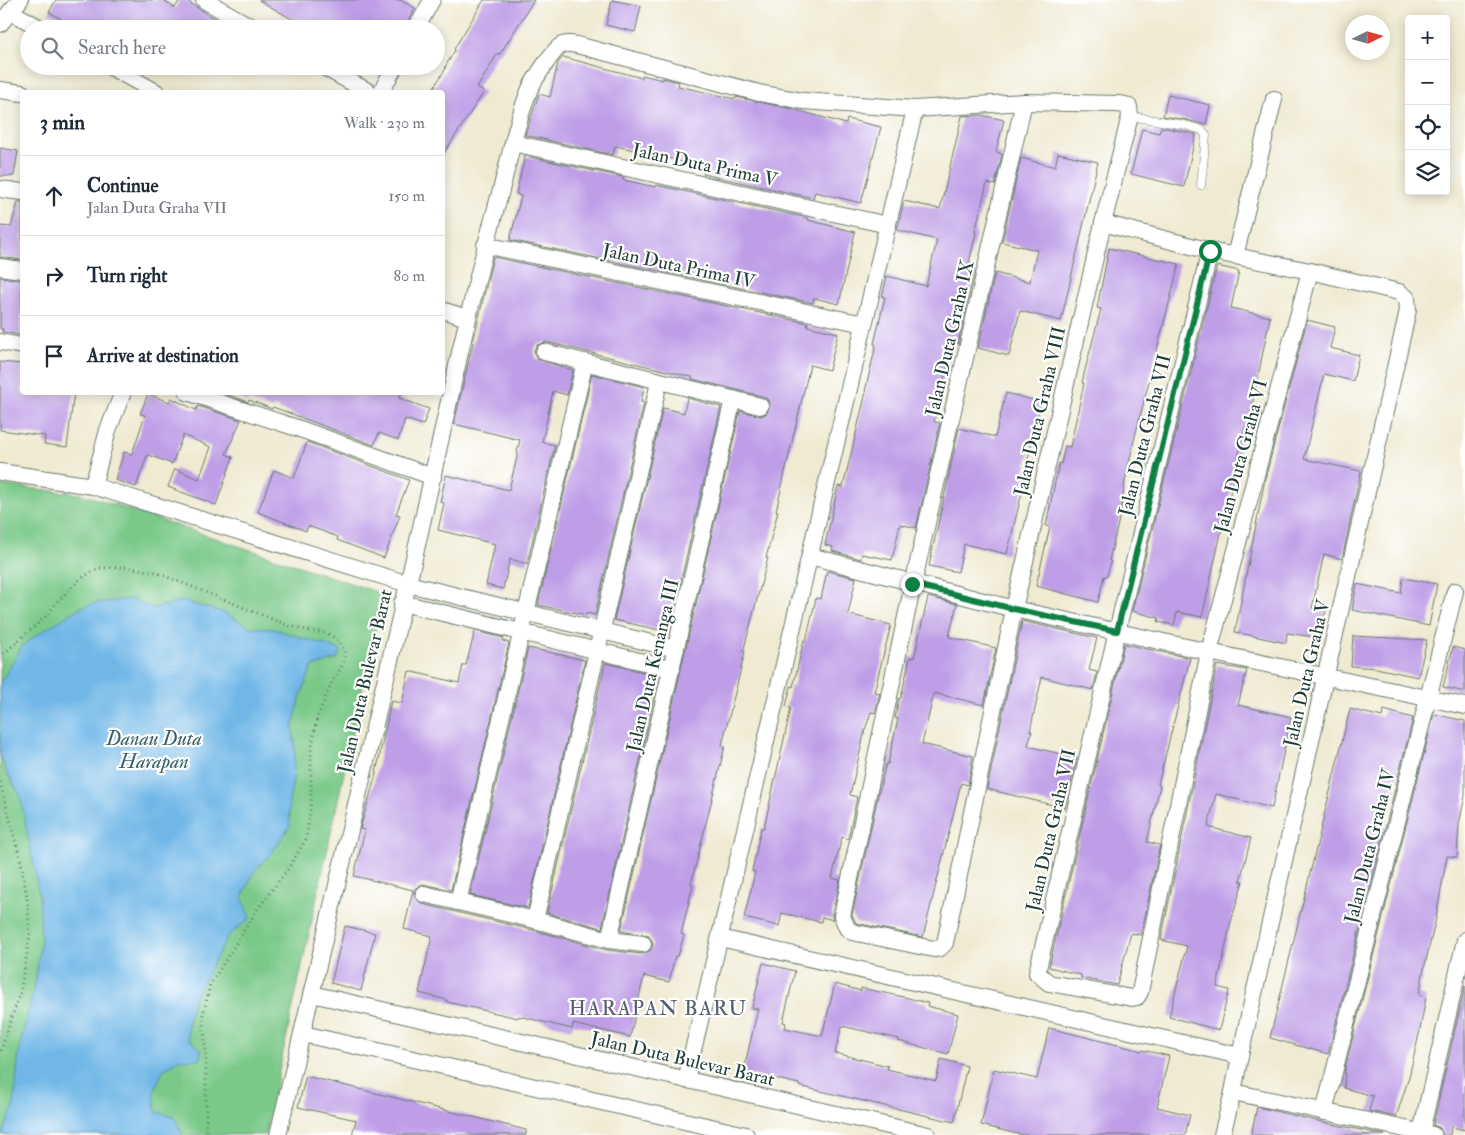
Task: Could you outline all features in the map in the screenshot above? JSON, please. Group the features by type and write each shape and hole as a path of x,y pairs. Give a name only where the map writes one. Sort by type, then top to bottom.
{"street":[{"path":"204,0 239,20"},
{"path":"421,20 432,0"},
{"path":"0,24 16,6 32,20"},
{"path":"445,388 467,318 485,244 530,90 556,49 568,44 786,99 855,106 915,109 1024,102 1125,104 1129,107 1130,116"},
{"path":"125,75 152,90"},
{"path":"338,75 365,90"},
{"path":"382,90 390,75"},
{"path":"0,90 20,93"},
{"path":"1235,256 1274,100"},
{"name":"Jalan Duta Graha IX","path":"1014,609 945,943 940,948 934,949 852,932 844,923 842,916 912,584 1024,102"},
{"path":"686,1080 915,109"},
{"name":"Jalan Duta Graha VIII","path":"1014,609 1103,223 1130,116"},
{"name":"Jalan Duta Prima V","path":"513,143 888,225"},
{"path":"0,189 20,192"},
{"path":"1103,223 1210,251 1310,271"},
{"name":"Jalan Duta Prima IV","path":"485,244 864,324"},
{"name":"Jalan Duta Graha VII","path":"1209,652 1140,992 1137,997 1132,998 1049,983 1037,973 1117,631 1210,251"},
{"path":"0,267 20,270"},
{"name":"Jalan Duta Graha V","path":"1222,1135 1408,310 1407,298 1399,292 1310,271"},
{"name":"Jalan Duta Graha VI","path":"1209,652 1310,271"},
{"path":"445,311 467,318"},
{"path":"0,342 20,346"},
{"path":"544,352 760,406"},
{"path":"458,902 585,362"},
{"path":"535,920 659,382"},
{"path":"93,486 108,430 122,395"},
{"path":"196,395 300,429 433,477"},
{"path":"443,395 433,477 408,584 676,649"},
{"name":"Jalan Duta Kenanga III","path":"609,940 733,399"},
{"name":"Jalan Duta Bulevar Barat","path":"0,472 93,486 408,584 278,1135"},
{"path":"810,556 1014,609 1465,706"},
{"name":"Jalan Duta Graha IV","path":"1324,1112 1455,591"},
{"path":"402,603 672,669"},
{"path":"424,894 535,920 609,940 643,944"},
{"path":"720,938 1240,1056"},
{"path":"1233,1092 1427,1134 1465,940"},
{"name":"Jalan Duta Bulevar Barat","path":"312,994 928,1135"},
{"path":"303,1034 746,1135"}],"lane":[{"path":"1130,116 1185,125 1202,130 1206,135 1201,185"}],"path":[{"path":"0,656 45,617 79,580 98,568 126,567 155,572 288,625 310,631 326,632 338,640 345,651 345,658 341,668 333,680 317,718 312,751 310,804 306,839 288,869 256,911 210,985 204,1015 206,1135"},
{"path":"0,782 21,862 27,897 30,935 20,993 0,1053"}],"green space":[{"path":"0,485 82,494 383,594 265,1135 0,1135"}],"water":[{"name":"Danau Duta Harapan","path":"131,599 153,608 183,601 225,613 250,627 274,629 341,650 337,659 312,667 301,695 293,726 295,749 293,781 289,802 290,826 272,853 255,870 242,897 250,918 228,936 193,1000 188,1022 188,1039 201,1049 200,1059 179,1060 163,1070 154,1092 156,1112 174,1116 183,1135 2,1135 14,1105 19,1050 35,983 41,940 39,894 20,795 6,771 0,755 0,683 23,645 44,630 80,608 95,603"}],"building":[{"path":"56,0 163,0 175,8 180,0 185,0 217,20 63,20 49,12"},
{"path":"259,0 400,0 415,8 409,20 293,20"},
{"path":"484,0 534,0 477,88 484,92 445,151 445,90 432,90 442,75 445,75 445,67"},
{"path":"612,0 641,6 635,32 606,25"},
{"path":"563,57 642,78 642,75 663,80 663,78 679,82 678,86 735,99 736,97 793,109 846,124 847,119 881,127 861,203 815,192 813,198 703,174 705,168 615,146 613,155 525,135 539,94 550,97 558,63"},
{"path":"1168,95 1210,105 1206,125 1163,116"},
{"path":"981,115 1004,120 996,152 1002,154 995,185 987,183 975,232 968,267 975,269 958,344 953,342 935,417 934,422 940,423 916,528 900,524 892,560 862,554 861,559 832,551 833,547 825,545 838,486 843,487 866,392 876,345 874,344 885,297 882,297 887,276 926,286 937,240 897,230 904,201 940,209 962,116"},
{"path":"1161,127 1196,134 1184,187 1131,174 1142,129 1159,133"},
{"path":"0,148 18,151 14,176 0,176"},
{"path":"1058,153 1098,162 1061,321 1020,311 1009,356 978,348 995,273 1030,282 1037,250 1002,242 1021,158 1055,167"},
{"path":"525,156 623,177 623,180 656,187 656,185 808,218 808,220 855,232 839,304 814,298 813,303 510,240 521,196 516,194"},
{"path":"18,202 20,202 20,260 0,257 0,226 11,227"},
{"path":"1109,248 1179,264 1135,436 1125,481 1121,511 1109,561 1111,561 1107,576 1104,576 1098,602 1036,586 1050,527 1046,526 1059,463 1061,464 1065,446 1070,447 1084,383 1082,383 1101,309 1097,308"},
{"path":"493,257 808,323 807,326 838,333 829,370 810,365 776,511 778,511 766,558 768,558 743,652 745,652 722,745 725,746 691,884 693,885 681,934 684,935 678,956 675,956 669,982 644,976 630,1037 573,1024 572,1029 519,1016 518,1018 447,1002 447,1000 419,993 432,936 404,929 413,890 354,876 365,830 360,829 375,778 391,701 402,703 409,671 459,683 475,631 504,638 503,641 509,643 451,890 422,884 416,888 414,892 415,897 422,904 533,930 607,950 642,954 651,950 653,945 649,936 621,931 740,411 762,416 767,413 770,404 762,396 692,379 692,377 546,342 537,345 534,350 537,359 573,370 567,395 553,391 542,442 555,445 527,564 510,559 503,589 486,585 495,544 438,530 444,503 440,502 446,475 509,490 518,453 520,440 454,424"},
{"path":"1217,266 1239,271 1231,308 1270,317 1251,411 1262,413 1258,430 1245,427 1202,617 1177,612 1174,625 1158,622 1159,618 1132,611"},
{"path":"0,277 20,280 20,335 2,332 3,329 0,329"},
{"path":"1307,320 1335,327 1330,348 1359,355 1353,381 1324,374 1304,459 1361,471 1342,559 1324,554 1312,608 1326,609 1321,638 1287,633 1286,643 1235,632 1265,479"},
{"path":"0,362 20,364 20,395 74,395 67,447 44,444 45,436 0,430"},
{"path":"592,374 644,387 641,402 644,403 595,615 586,613 586,615 538,605"},
{"path":"1006,393 1041,402 1024,476 1026,476 1007,554 964,544 958,572 929,566 959,428 995,437"},
{"path":"148,395 151,395 169,402 171,398 196,410 198,406 241,420 226,454 233,457 216,505 168,487 175,469 199,479 211,447 183,435 172,464 149,455 136,487 115,480 124,452 132,454 145,415 140,414"},
{"path":"229,395 400,395 399,398 429,409 423,425 405,419 398,440 379,433 374,445 273,407 272,409 249,400 248,402"},
{"path":"687,398 721,407 669,632 614,620 663,408 684,413"},
{"path":"307,442 409,480 396,514 400,515 384,558 337,540 338,537 308,526 306,531 258,512 274,470 294,478"},
{"path":"827,571 856,578 848,614 891,625 874,692 880,693 875,713 871,712 865,730 850,795 857,797 848,839 842,837 832,878 840,880 832,914 833,920 822,917 821,922 782,913 779,926 744,918 755,872 752,871 761,828 764,828 791,708 786,706 791,686 793,687 804,640 806,641 816,598 821,599"},
{"path":"1403,578 1437,584 1429,626 1352,610 1357,584 1401,593"},
{"path":"928,597 957,604 949,637 996,648 984,705 934,693 922,744 973,756 968,785 961,783 923,937 856,923 852,915 879,791 886,764 888,764 898,719 895,718 899,698 901,698 910,657 914,658"},
{"path":"1022,621 1097,638 1089,670 1097,672 1093,690 1042,677 1030,731 1032,731 1028,746 1077,758 1065,808 987,789"},
{"path":"1353,636 1427,640 1418,677 1376,668 1351,666"},
{"path":"1124,644 1190,658 1158,785 1160,786 1147,842 1160,845 1141,935 1131,933 1117,985 1081,978 1081,975 1049,967"},
{"path":"1453,647 1465,650 1465,692 1443,687"},
{"path":"528,648 585,660 528,908 470,895"},
{"path":"605,663 659,676 602,928 547,913"},
{"path":"1217,665 1247,670 1238,705 1291,717 1272,808 1216,794 1208,827 1251,838 1240,881 1243,881 1230,925 1217,987 1229,990 1219,1030 1169,1017 1187,946 1161,940"},
{"path":"1350,709 1382,717 1384,710 1413,718 1328,1054 1270,1038"},
{"path":"1434,714 1465,721 1465,796 1459,824 1457,857 1447,856 1436,918 1423,973 1419,995 1426,997 1420,1030 1409,1077 1396,1117 1369,1111 1373,1096 1344,1088 1345,1068"},
{"path":"345,926 375,933 361,991 331,983"},
{"path":"763,963 795,971 783,1022 786,1023 785,1028 822,1036 835,984 861,991 861,988 908,998 928,1003 927,1006 958,1014 948,1054 898,1041 899,1039 842,1026 835,1053 888,1066 887,1069 936,1081 941,1059 967,1066 954,1122 799,1086 799,1084 743,1073 758,1009 752,1008"},
{"path":"1465,986 1465,1130 1451,1127 1450,1135 1443,1135 1440,1128 1433,1125"},
{"path":"1049,1028 1169,1056 1157,1107 1190,1115 1185,1135 1022,1135 981,1125 994,1069 1037,1079"},
{"path":"306,1076 526,1130 526,1135 352,1135 356,1120 298,1107"},
{"path":"1257,1107 1322,1122 1385,1135 1251,1135"}],"district":[{"name":"HARAPAN BARU","path":"658,1008"}],"route":[{"path":"912,584 1014,609 1117,631 1210,251"}]}
